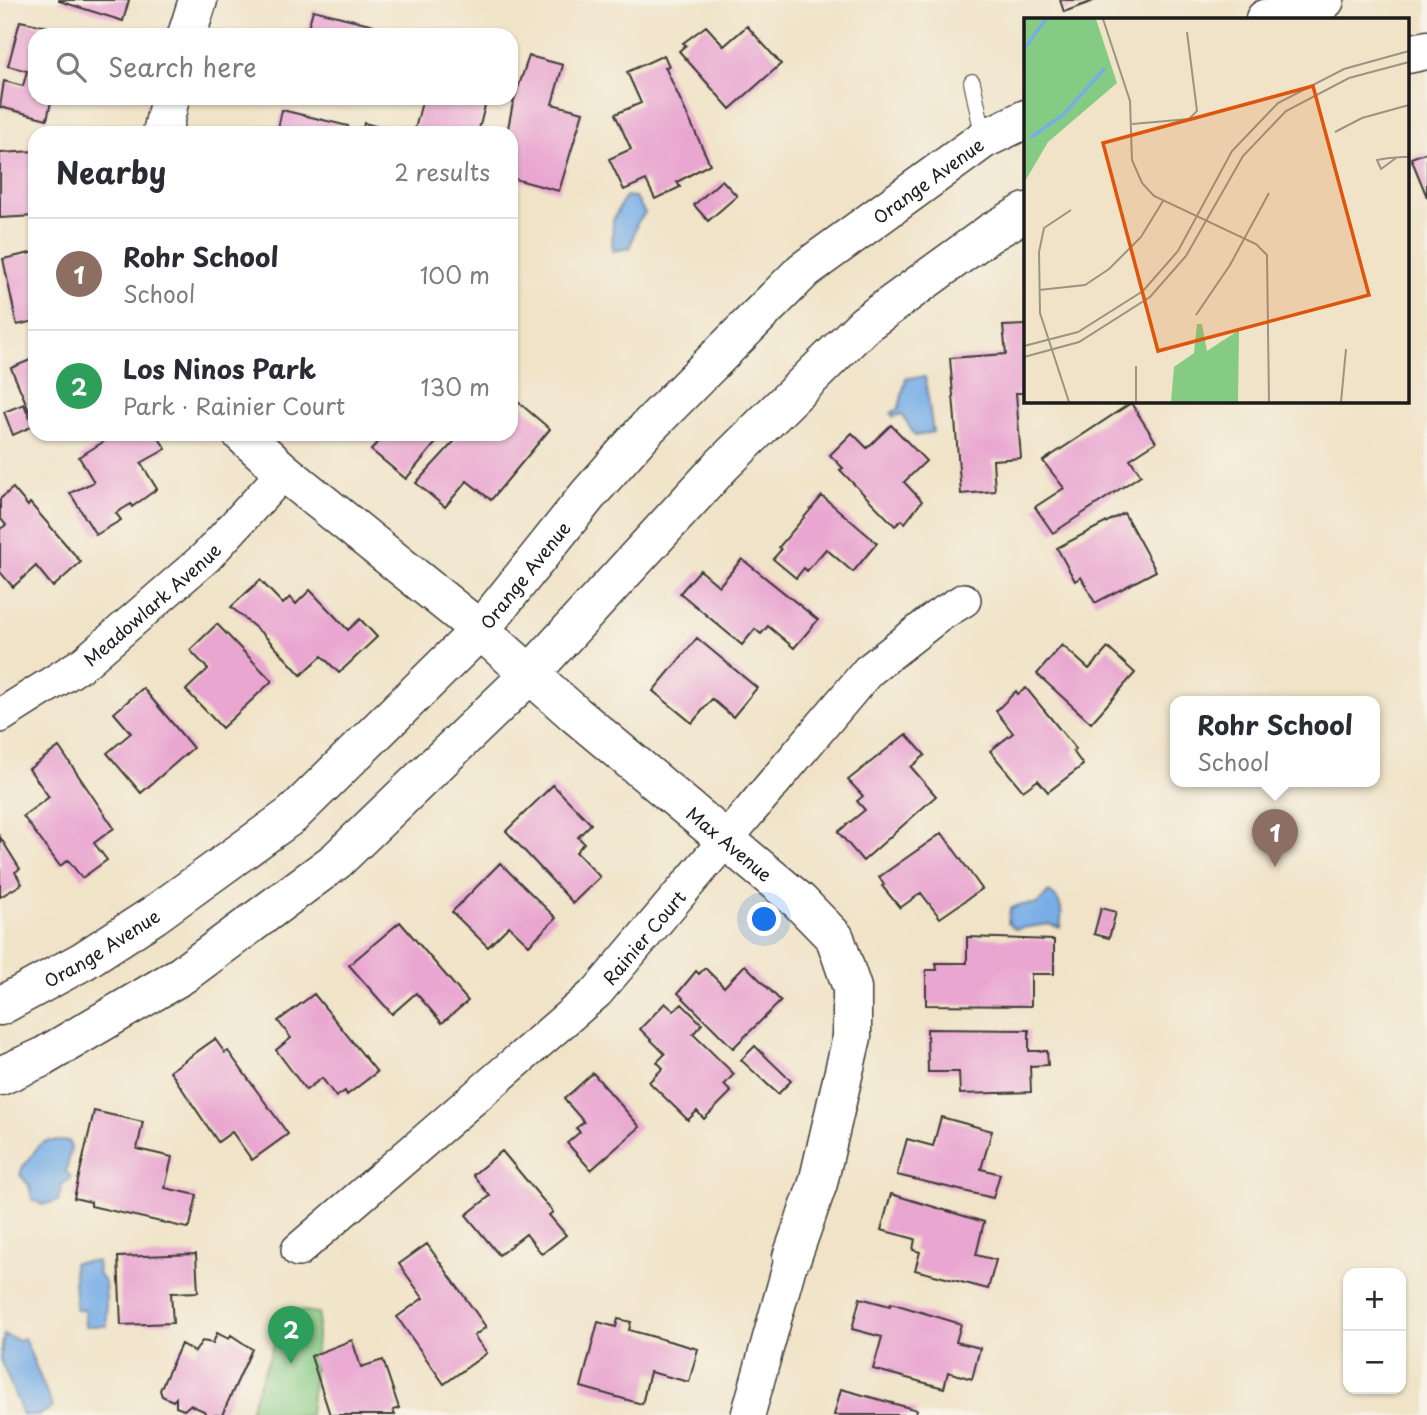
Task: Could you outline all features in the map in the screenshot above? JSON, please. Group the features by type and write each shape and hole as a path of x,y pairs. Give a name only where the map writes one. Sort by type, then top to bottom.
{"main road":[{"path":"189,28 198,0"},
{"path":"1268,18 1325,0"},
{"path":"164,126 168,105"},
{"name":"Orange Avenue","path":"0,1006 83,961 144,922 292,815 480,630 588,495 648,426 803,270 984,139 1024,120"},
{"path":"0,1076 41,1058 182,975 336,861 530,674 722,466 865,324 990,233 1024,213"},
{"name":"Max Avenue","path":"250,441 284,472 480,630 799,901 835,938 852,989 852,1037 818,1183 792,1256"}],"street":[{"name":"Meadowlark Avenue","path":"0,716 83,663 206,557 284,472"},
{"name":"Rainier Court","path":"298,1250 597,992 868,671 964,600"},
{"name":"Max Avenue","path":"747,1415 792,1256"}],"lane":[{"path":"972,82 984,139"}],"green space":[{"path":"287,1309 319,1313 310,1415 248,1415"}],"water":[{"path":"625,196 635,197 645,213 637,223 630,248 612,251 613,220"},
{"path":"925,377 933,432 915,436 902,414 893,417 891,413 899,408 906,378"},
{"path":"1049,892 1060,904 1060,928 1049,924 1015,929 1008,923 1010,909 1019,905 1037,904"},
{"path":"69,1141 71,1149 66,1172 71,1177 62,1185 58,1201 42,1205 32,1199 29,1185 20,1175 23,1166 42,1143"},
{"path":"97,1261 98,1273 105,1284 107,1326 85,1326 84,1310 76,1310 73,1263"},
{"path":"4,1335 19,1340 24,1338 53,1408 39,1415 23,1415 0,1358"}],"building":[{"path":"59,0 129,0 123,21 59,1"},
{"path":"1060,0 1096,0 1064,12"},
{"path":"313,10 374,25 374,28 308,28"},
{"path":"20,21 54,28 28,28 28,105 50,105 47,119 0,107 4,81 23,86 27,71 8,66"},
{"path":"706,26 724,46 747,26 781,64 730,109 679,51 686,45 683,43"},
{"path":"664,55 669,66 665,67 710,164 677,182 680,187 655,199 646,180 624,190 609,159 631,149 615,114 641,103 627,72"},
{"path":"529,56 563,65 552,104 583,112 559,191 518,180 518,126 508,126 513,105 518,105 518,88"},
{"path":"421,105 485,105 480,126 416,126"},
{"path":"282,110 348,126 279,126"},
{"path":"28,151 28,216 0,218 0,153"},
{"path":"1427,152 1427,197 1411,158"},
{"path":"722,180 737,196 708,221 694,205"},
{"path":"28,254 28,323 17,325 3,259"},
{"path":"1024,325 1024,393 1016,393 1021,458 993,460 995,491 961,494 950,358 1006,354 1003,326"},
{"path":"28,361 28,408 11,368"},
{"path":"518,402 550,429 491,500 467,481 445,507 416,483 455,441 518,441"},
{"path":"1131,403 1156,442 1130,459 1141,475 1053,533 1035,507 1064,488 1043,461"},
{"path":"24,404 28,414 28,428 13,435 4,412"},
{"path":"891,425 926,461 904,482 922,501 905,523 902,520 895,526 840,470 843,468 830,455 852,433 867,448"},
{"path":"105,441 161,441 166,449 141,463 157,489 132,507 131,504 116,513 121,520 96,535 70,493 94,482 79,457"},
{"path":"378,441 437,441 406,479 371,450"},
{"path":"13,488 28,506 30,503 81,562 53,587 36,566 13,587 0,572 0,529 6,525 0,518 0,499"},
{"path":"822,496 877,543 853,572 826,549 807,571 804,568 796,578 773,559 781,550 779,547"},
{"path":"1124,513 1156,571 1095,603 1081,577 1075,581 1057,548"},
{"path":"742,559 818,620 794,648 768,626 761,634 755,629 742,645 680,593 700,570 719,586"},
{"path":"260,580 283,604 290,597 296,604 310,590 348,630 360,619 377,637 339,673 322,656 301,675 264,635 231,607"},
{"path":"217,624 272,681 222,728 186,690 208,669 190,650"},
{"path":"697,638 757,688 733,717 712,699 692,723 653,691"},
{"path":"1062,645 1089,669 1108,648 1135,673 1091,723 1037,674"},
{"path":"143,688 193,748 141,793 107,753 131,733 114,713"},
{"path":"1026,688 1076,749 1073,751 1083,765 1048,792 1038,780 1023,791 990,751 1013,733 996,711 1016,691 1018,694"},
{"path":"906,734 925,755 911,767 936,796 863,861 838,832 865,810 857,801 863,796 848,780"},
{"path":"59,747 114,828 94,843 107,860 82,878 68,860 60,866 23,816 49,797 29,769"},
{"path":"553,785 591,824 578,837 584,843 576,852 600,877 573,903 506,831"},
{"path":"942,833 982,889 940,918 921,893 900,908 882,886 884,885 879,877"},
{"path":"0,837 20,869 15,872 22,884 0,897"},
{"path":"500,863 556,918 529,945 509,926 488,947 452,912"},
{"path":"1101,908 1116,912 1109,938 1094,934"},
{"path":"400,922 468,1001 442,1023 416,993 392,1014 349,965"},
{"path":"967,937 1054,940 1054,974 1031,974 1031,1006 926,1005 926,970 937,970 936,963 967,963"},
{"path":"745,965 781,1001 733,1048 678,993 696,971 699,974 705,968 724,987"},
{"path":"314,994 377,1072 347,1095 345,1091 336,1097 322,1078 306,1090 276,1050 291,1038 278,1021"},
{"path":"665,1003 674,1011 682,1004 702,1024 693,1034 734,1074 724,1085 731,1092 704,1119 697,1111 688,1120 649,1082 663,1068 657,1062 665,1054 640,1029"},
{"path":"927,1029 1029,1030 1029,1051 1047,1051 1048,1065 1030,1066 1031,1092 960,1094 959,1072 928,1072"},
{"path":"215,1039 225,1053 228,1051 288,1134 252,1160 232,1132 218,1142 170,1071"},
{"path":"755,1046 791,1081 778,1094 741,1060"},
{"path":"593,1073 640,1127 591,1170 567,1143 580,1132 576,1128 584,1122 564,1099"},
{"path":"94,1111 143,1122 137,1149 172,1157 165,1188 197,1195 190,1226 187,1228 91,1206 91,1202 74,1198"},
{"path":"941,1117 992,1131 981,1169 1000,1174 993,1198 897,1175 907,1139 933,1146"},
{"path":"502,1151 553,1212 549,1215 566,1235 542,1254 526,1234 499,1255 466,1215 490,1196 473,1175"},
{"path":"891,1194 984,1222 976,1255 996,1260 988,1289 915,1270 920,1252 913,1250 915,1239 881,1230"},
{"path":"427,1244 486,1327 474,1336 487,1353 444,1384 397,1317 423,1298 399,1264"},
{"path":"196,1254 198,1292 171,1293 173,1323 121,1325 118,1257"},
{"path":"860,1298 890,1306 891,1303 961,1324 956,1342 980,1348 972,1379 948,1372 944,1388 873,1369 882,1337 852,1329"},
{"path":"618,1319 631,1322 629,1330 698,1349 689,1382 650,1372 642,1404 581,1387 598,1322 616,1327"},
{"path":"217,1333 229,1339 231,1335 252,1349 222,1415 206,1415 204,1411 190,1405 184,1410 176,1407 176,1398 173,1401 162,1396 160,1390 181,1344 195,1352 202,1341 213,1343"},
{"path":"352,1340 361,1367 383,1360 399,1408 393,1410 395,1415 330,1415 311,1356"},
{"path":"841,1389 917,1410 915,1415 834,1415"}],"place":[{"name":"Rohr School","path":"1275,867"},
{"name":"Los Ninos Park","path":"291,1364"}]}
